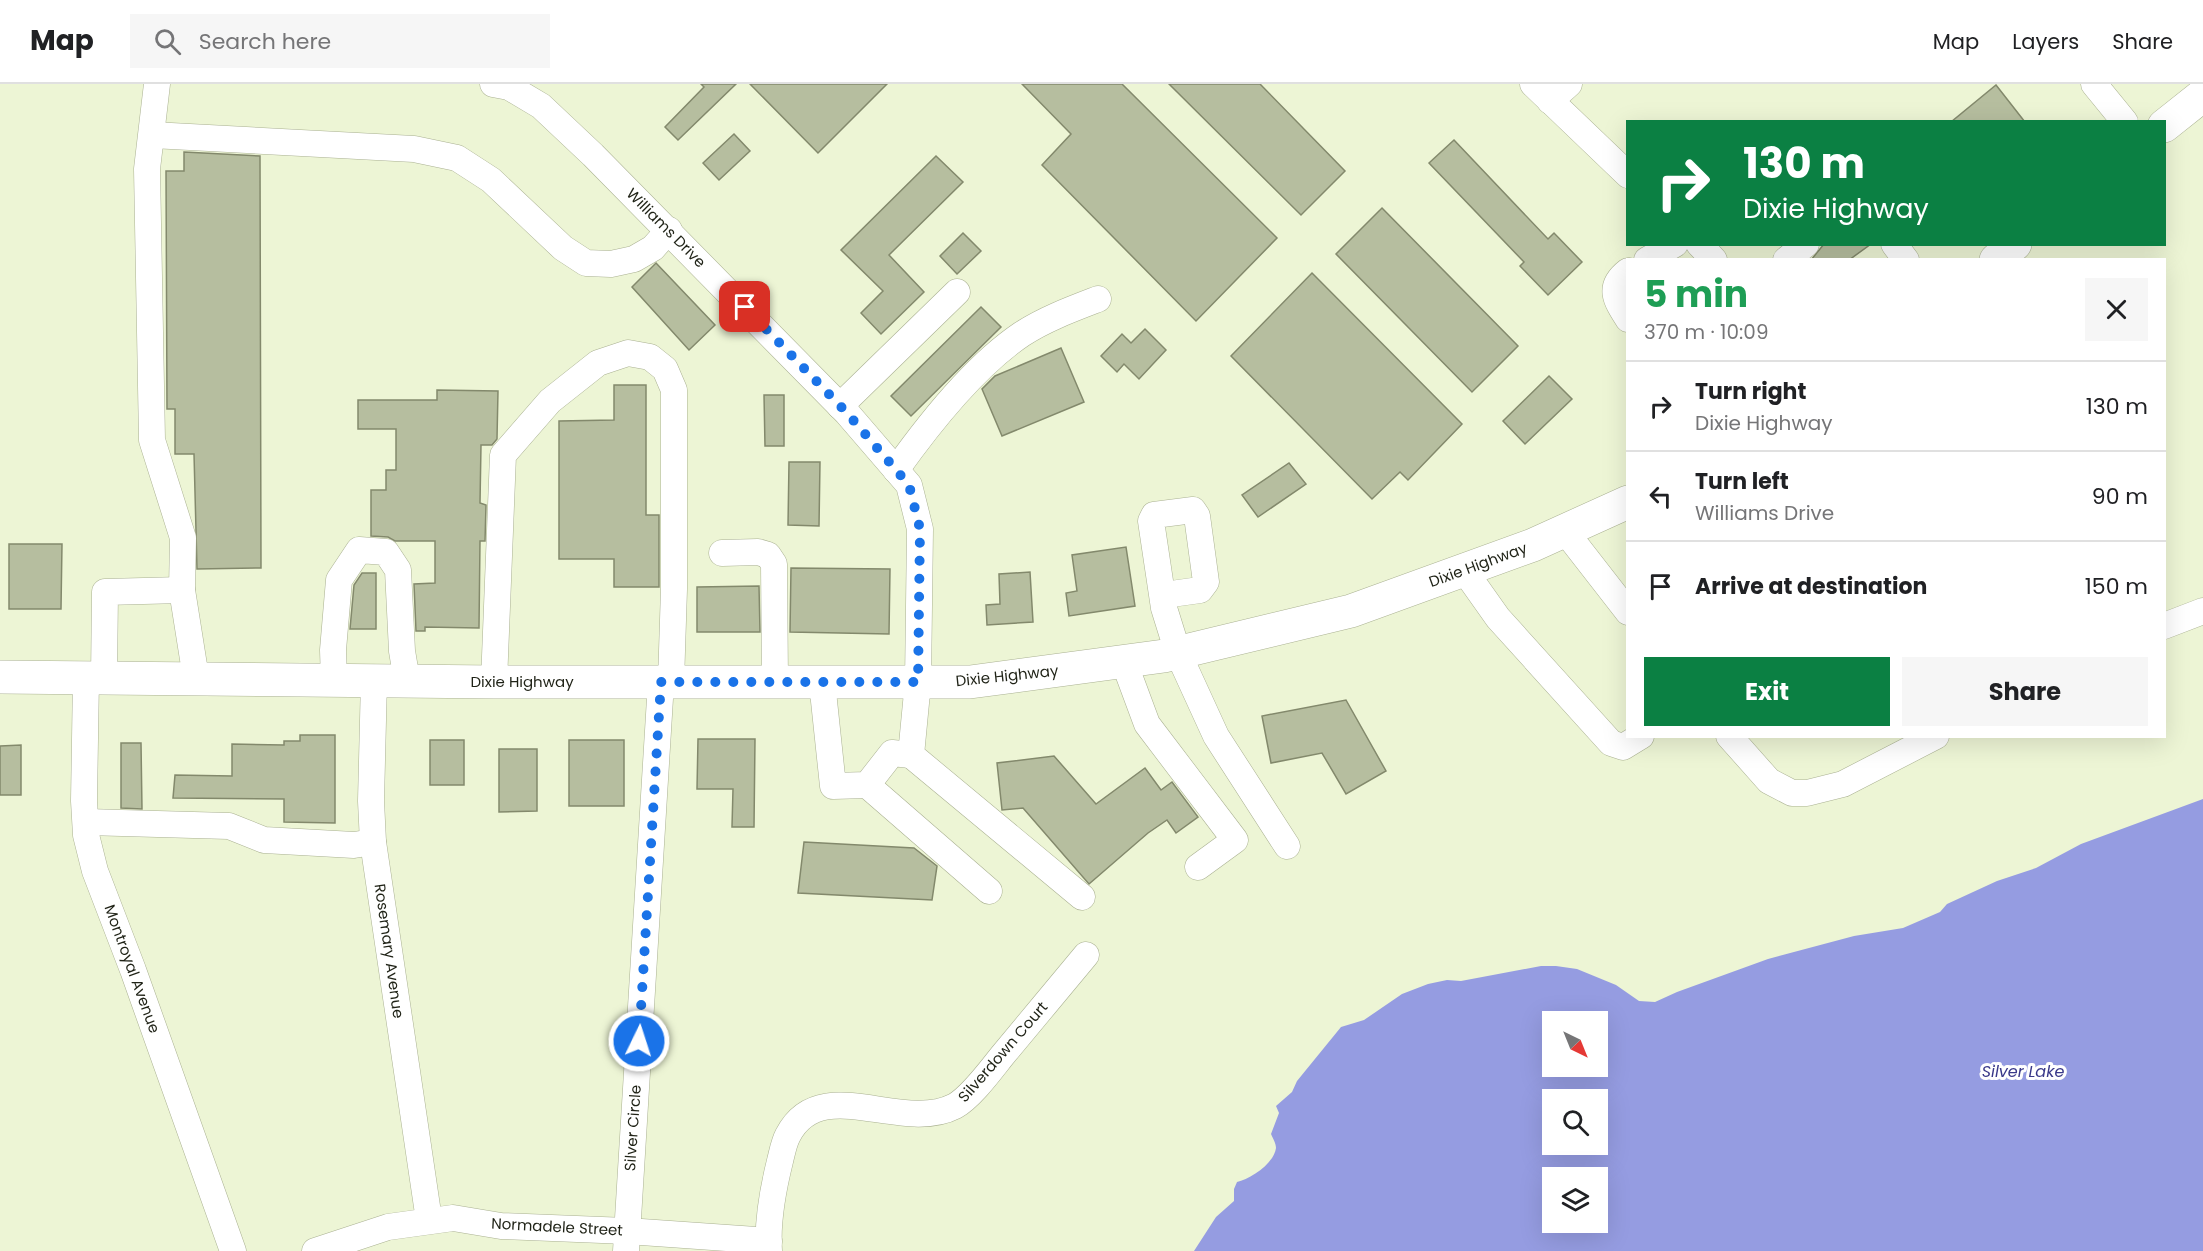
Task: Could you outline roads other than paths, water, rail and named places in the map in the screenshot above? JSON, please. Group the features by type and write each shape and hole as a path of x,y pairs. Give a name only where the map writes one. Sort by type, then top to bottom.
{"main road":[{"path":"2166,124 2203,95"},
{"path":"1998,258 2013,246"},
{"name":"Dixie Highway","path":"0,677 494,682 970,682 1178,653 1351,611 1533,545 1626,503"}],"street":[{"path":"157,84 147,169 152,440 183,538 182,590 196,678"},
{"name":"Williams Drive","path":"493,84 509,87 541,106 669,230 840,406 909,485 920,529 918,682 911,755"},
{"path":"1569,84 1541,93 1626,173"},
{"path":"2094,84 2123,120"},
{"path":"152,135 414,149 457,158 491,180 563,248 586,263 611,264 634,259 653,248 669,230"},
{"path":"1650,258 1672,246"},
{"path":"1701,246 1712,258"},
{"path":"1788,258 1804,246"},
{"path":"1626,274 1616,281 1615,288 1617,302 1626,316"},
{"path":"840,406 957,292"},
{"path":"896,470 916,441 983,366 1022,334 1058,315 1098,299"},
{"name":"Silver Circle","path":"494,682 503,455 550,401 598,363 628,353 650,357 665,369 674,390 674,589 626,1241"},
{"path":"1565,531 1626,609"},
{"path":"334,680 333,650 339,580 359,550 386,552 398,570 402,651 407,681"},
{"path":"722,553 758,552 768,555 774,564 775,682"},
{"path":"1464,570 1498,618 1611,743 1623,747 1638,738"},
{"name":"Montroyal Avenue","path":"182,590 105,592 95,678 86,822 95,870 233,1251"},
{"path":"1164,595 1164,608 1178,653 1216,736 1287,846"},
{"path":"2166,625 2203,611"},
{"path":"1124,662 1147,724 1235,840 1198,867"},
{"name":"Rosemary Avenue","path":"374,680 371,801 373,843 429,1220"},
{"path":"822,682 832,786 867,785 990,891"},
{"path":"1731,738 1769,781 1792,792 1807,794 1844,784 1932,738"},
{"path":"867,785 892,753 911,755 1082,897"},
{"path":"86,822 229,826 264,840 354,845 373,843"},
{"name":"Silverdown Court","path":"769,1246 775,1183 787,1136 802,1115 815,1107 848,1105 902,1114 917,1114 938,1112 957,1105 981,1081 1086,955"},
{"name":"Normadele Street","path":"315,1251 388,1227 453,1218 626,1241 769,1246"}],"water":[{"name":"Silver Lake","path":"2203,799 2203,1251 1194,1251 1216,1217 1234,1201 1234,1189 1237,1182 1261,1170 1271,1160 1276,1148 1271,1134 1279,1113 1276,1106 1292,1092 1297,1081 1341,1027 1364,1020 1402,994 1428,984 1447,980 1461,981 1541,966 1556,966 1577,969 1616,985 1639,1001 1655,1002 1768,959 1854,936 1903,928 1940,912 1947,904 1997,881 2036,868 2081,844"}]}
